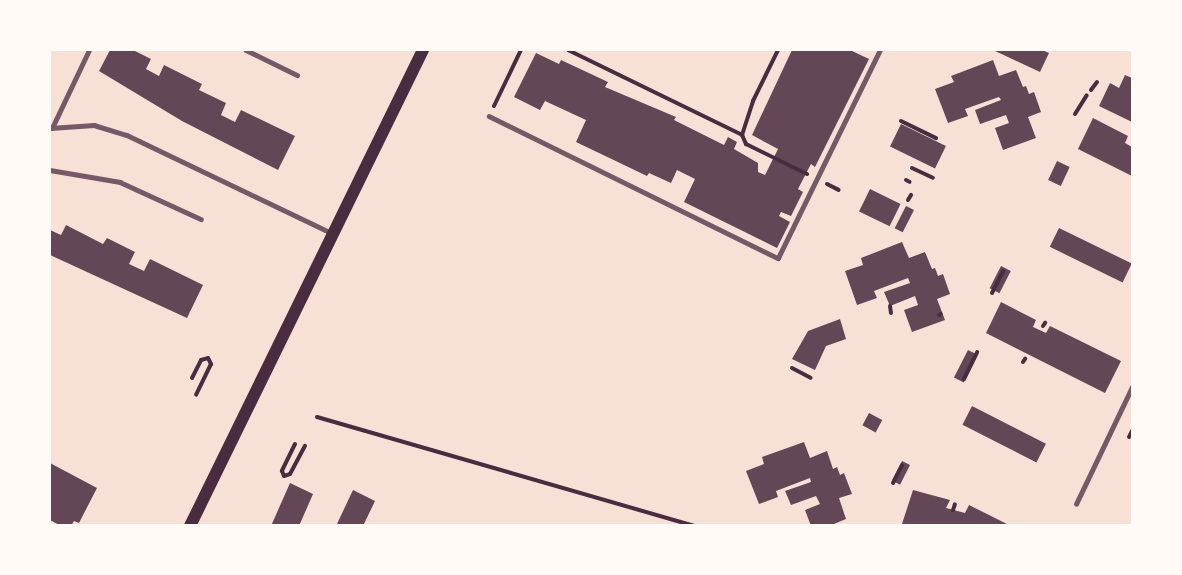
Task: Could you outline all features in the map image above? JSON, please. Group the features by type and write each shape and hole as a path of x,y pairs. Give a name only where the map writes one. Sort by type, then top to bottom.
{"main road":[{"path":"190,525 423,50"}],"lane":[{"path":"51,128 89,50"},
{"path":"246,50 297,75"},
{"path":"489,116 778,258 880,50"},
{"path":"51,128 93,125 127,135 332,233"},
{"path":"50,170 120,182 201,219"},
{"path":"1076,504 1132,387"}],"path":[{"path":"489,116 521,50"},
{"path":"568,50 742,135 746,144 840,190"},
{"path":"742,135 753,101 778,50"},
{"path":"1091,90 1096,82"},
{"path":"1075,114 1087,95"},
{"path":"901,121 936,138"},
{"path":"912,168 933,178"},
{"path":"908,200 910,195"},
{"path":"992,293 1003,271"},
{"path":"890,306 891,313"},
{"path":"964,379 977,352"},
{"path":"192,378 201,360 208,358 211,364 196,395"},
{"path":"792,368 811,378"},
{"path":"317,417 694,525"},
{"path":"1129,437 1132,431"},
{"path":"295,444 282,471 284,476 290,474 304,446"},
{"path":"893,483 902,465"},
{"path":"953,510 955,504"}],"building":[{"path":"110,50 133,50 151,59 146,69 159,76 164,65 202,84 199,90 226,103 221,115 235,122 241,110 295,136 278,170 182,121 99,71"},
{"path":"792,50 850,50 869,59 815,167 811,164 798,189 803,192 791,216 781,212 779,216 790,222 777,248 684,202 695,179 677,170 671,183 649,173 647,176 576,142 586,120 545,101 540,110 514,97 536,53 559,64 561,60 608,82 605,87 676,117 674,120 724,145 728,137 737,142 734,149 758,163 758,172 765,175 778,149 752,135"},
{"path":"993,50 1042,50 1049,53 1040,72"},
{"path":"993,60 999,76 1016,70 1023,87 1026,86 1029,94 1034,92 1041,112 1028,117 1036,138 1003,150 995,128 1009,123 1006,115 980,124 975,110 1001,100 999,97 965,109 968,116 948,123 935,89 954,82 951,76"},
{"path":"1125,75 1132,78 1132,122 1099,106 1110,83 1119,88"},
{"path":"1093,118 1128,136 1125,143 1132,147 1132,176 1078,149"},
{"path":"901,124 946,146 935,168 890,146"},
{"path":"1057,161 1070,167 1061,186 1048,180"},
{"path":"870,189 901,204 890,226 859,211"},
{"path":"906,206 914,210 903,232 895,228"},
{"path":"66,225 103,244 107,238 135,252 129,264 144,271 150,259 203,285 187,318 50,255 50,230 61,235"},
{"path":"1059,228 1132,264 1123,282 1050,247"},
{"path":"902,242 909,258 925,252 932,269 935,268 938,276 943,274 950,294 937,299 945,320 912,332 904,310 918,305 915,296 890,306 884,292 910,283 908,278 874,291 877,298 857,305 845,271 863,265 861,258"},
{"path":"1001,266 1011,271 999,293 990,288"},
{"path":"1001,302 1036,320 1033,327 1046,333 1050,326 1121,361 1105,393 986,333"},
{"path":"840,319 846,339 826,346 815,370 792,359 808,331"},
{"path":"968,350 978,355 964,383 954,378"},
{"path":"972,406 1046,444 1036,462 962,425"},
{"path":"869,413 882,420 876,432 862,425"},
{"path":"804,442 810,458 827,451 833,469 837,467 840,475 844,473 852,494 839,498 846,519 829,526 811,526 805,510 820,504 816,496 791,505 785,491 811,482 810,478 776,491 778,497 759,504 746,471 764,464 762,457"},
{"path":"902,461 910,465 900,485 892,481"},
{"path":"50,463 97,488 79,523 74,521 71,526 61,526 50,520"},
{"path":"290,483 313,494 299,526 271,526"},
{"path":"353,490 375,501 363,526 336,526"},
{"path":"913,490 950,500 946,508 965,513 969,505 1011,526 902,524"}]}
